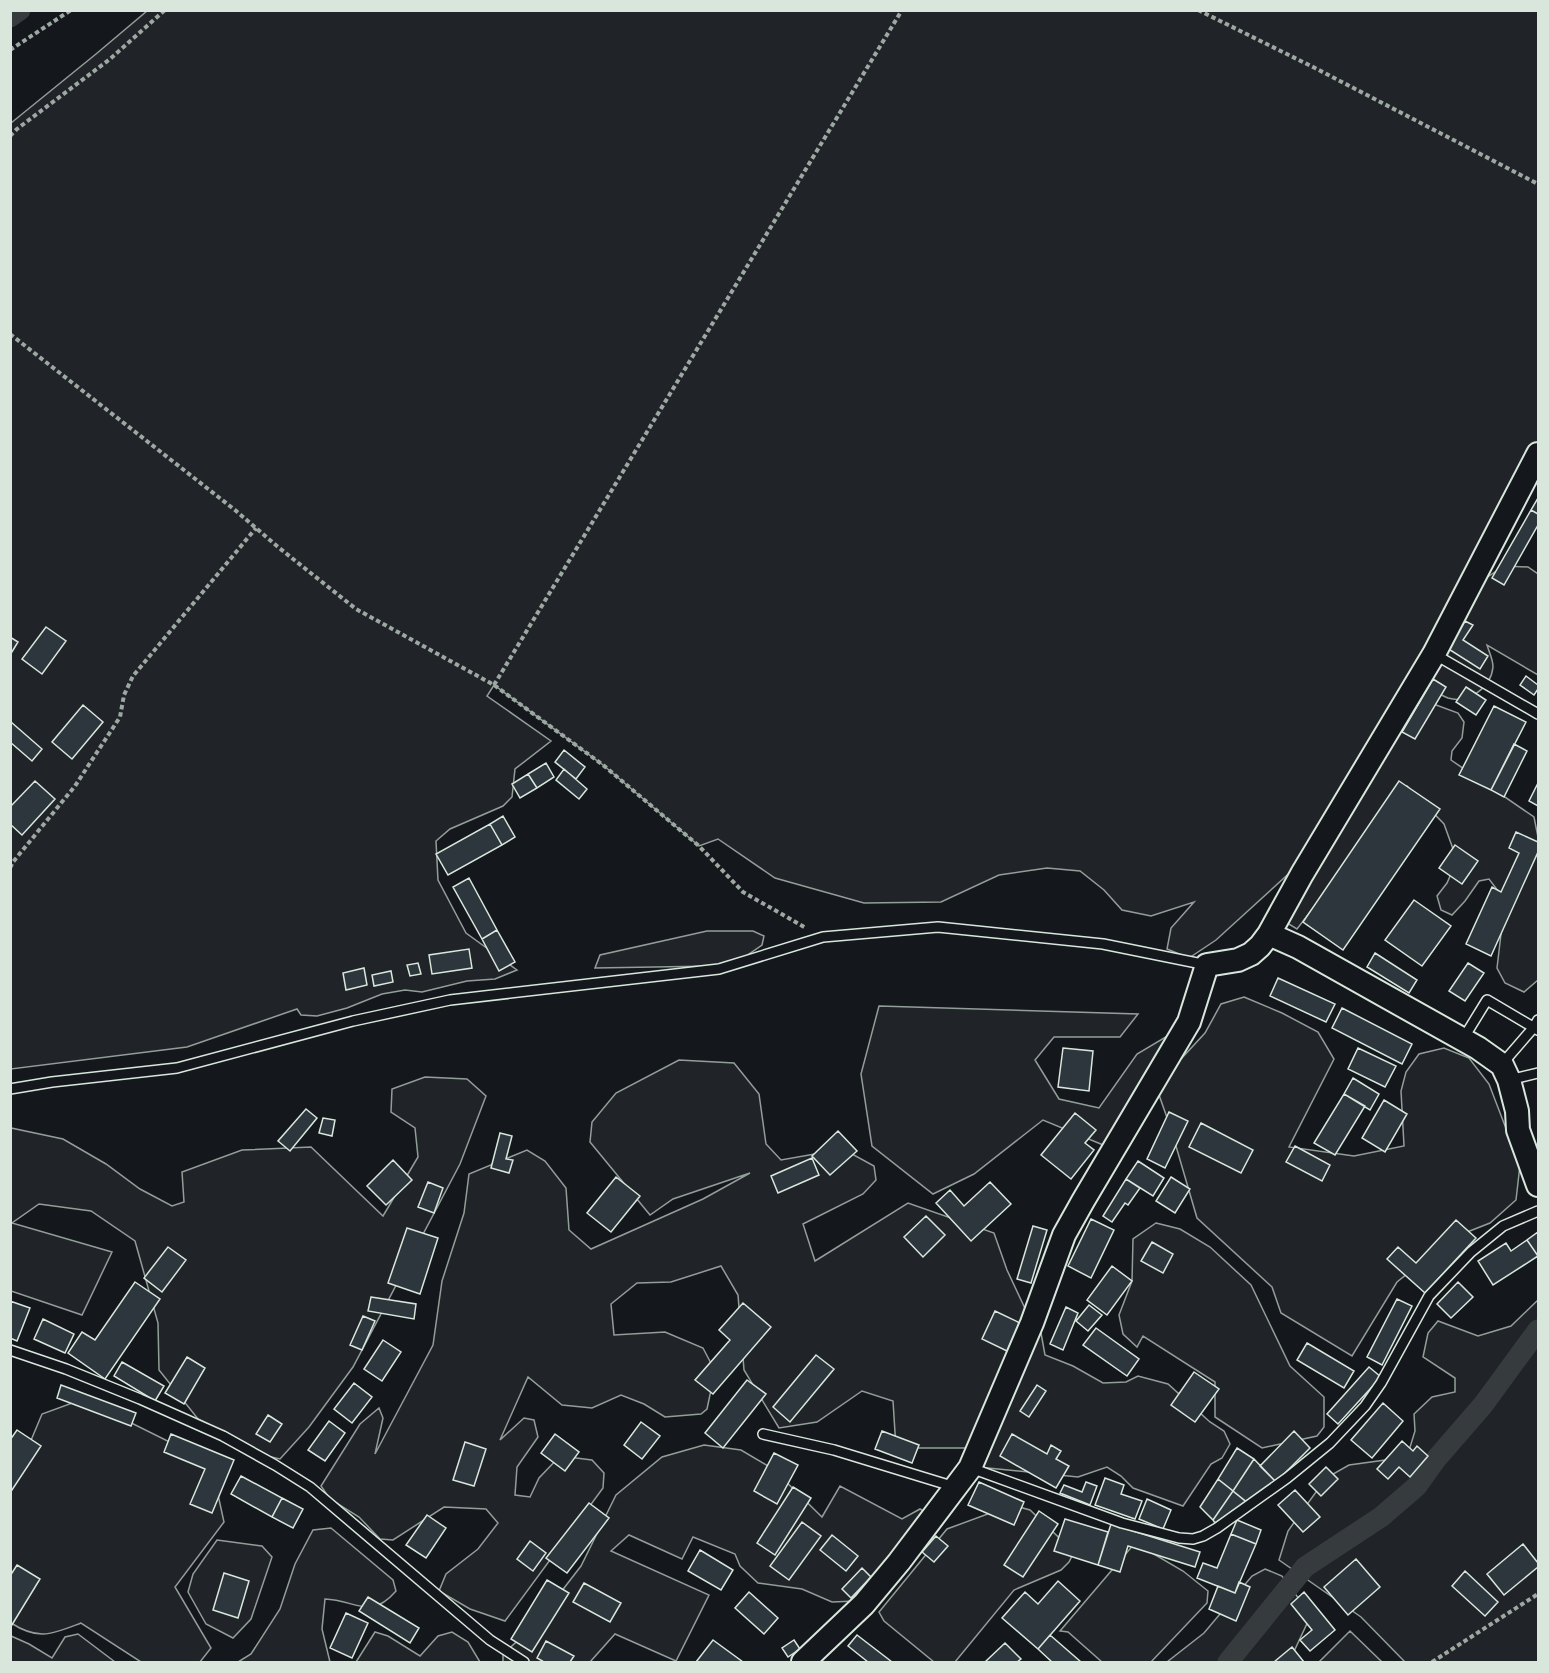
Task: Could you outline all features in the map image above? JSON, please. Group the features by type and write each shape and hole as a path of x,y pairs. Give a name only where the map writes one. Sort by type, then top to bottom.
{"street":[{"path":"803,1662 864,1604 970,1468 1032,1323 1064,1235 1189,1022 1207,965 1239,960 1251,954 1269,934 1302,874 1434,654 1539,454"},
{"path":"1269,934 1298,947 1463,1040 1506,1072 1517,1111 1518,1130 1539,1185"}],"lane":[{"path":"1434,654 1539,714"},
{"path":"10,1089 177,1068 353,1022 450,1000 719,969 823,937 938,927 1103,944 1207,965"},
{"path":"1463,1040 1486,1000 1537,1026 1506,1072"},
{"path":"1506,1072 1539,1073"},
{"path":"970,1468 1122,1523 1179,1538 1193,1539 1203,1536 1287,1478 1330,1443 1365,1406 1381,1383 1429,1296 1471,1252 1503,1226 1539,1211"},
{"path":"10,1350 66,1369 140,1399 224,1436 275,1465 310,1487 489,1640 524,1662"},
{"path":"764,1434 834,1450 957,1487"}],"path":[{"path":"10,50 71,10"},
{"path":"10,136 110,59 165,10"},
{"path":"494,685 902,10"},
{"path":"1198,10 1539,184"},
{"path":"10,334 235,510 356,609 494,685 603,765 699,846 743,892 823,937"},
{"path":"10,867 75,786 120,717 124,695 133,676 256,528"},
{"path":"1432,1662 1539,1594"}],"shaded area":[{"path":"147,11 1538,11 1538,471 1307,857 1216,940 1189,958 1167,949 1171,928 1194,902 1151,916 1122,910 1104,890 1080,871 1047,868 999,875 941,902 864,903 775,878 718,839 699,846 603,765 494,685 487,696 551,741 515,769 512,797 503,806 450,829 436,841 438,880 466,933 517,970 495,979 467,981 422,992 405,990 382,994 347,1008 317,1016 301,1015 297,1009 187,1047 11,1069 11,123"},
{"path":"1504,566 1528,567 1538,574 1538,675 1487,645 1493,667 1488,682 1477,693 1463,699 1448,698 1423,685 1486,578"},
{"path":"1428,702 1458,713 1464,722 1462,738 1452,751 1451,760 1534,817 1538,837 1538,980 1524,992 1505,983 1497,968 1505,900 1489,879 1479,881 1452,915 1441,910 1437,896 1447,883 1457,860 1444,824 1407,786 1297,929 1287,923 1336,831 1404,716"},
{"path":"707,931 753,931 764,936 762,945 746,956 714,966 595,968 600,955"},
{"path":"1244,997 1318,1032 1334,1059 1289,1147 1354,1156 1404,1146 1401,1091 1406,1072 1419,1054 1444,1048 1469,1058 1489,1084 1520,1165 1516,1200 1490,1223 1452,1238 1397,1282 1352,1356 1281,1313 1272,1287 1197,1218 1158,1092 1168,1073 1205,1033 1221,1004"},
{"path":"879,1006 1138,1014 1120,1037 1054,1037 1035,1060 1059,1099 1099,1108 1137,1054 1169,1035 1108,1147 1043,1120 974,1174 933,1194 872,1146 861,1074"},
{"path":"679,1060 734,1063 759,1094 766,1144 781,1160 843,1149 874,1166 876,1180 863,1194 803,1224 815,1261 908,1203 994,1233 1007,1270 1029,1317 973,1448 896,1448 893,1401 862,1391 817,1422 779,1428 744,1370 738,1295 721,1266 671,1282 637,1283 611,1304 614,1335 665,1332 703,1348 715,1371 707,1409 701,1414 665,1417 644,1404 621,1395 592,1408 562,1405 528,1377 500,1440 524,1418 534,1420 538,1437 517,1467 515,1495 530,1497 539,1478 560,1456 592,1460 604,1473 603,1488 505,1621 470,1609 439,1591 446,1574 478,1549 498,1523 486,1509 444,1507 393,1540 380,1539 359,1517 330,1499 321,1486 360,1424 379,1408 383,1418 375,1454 433,1345 442,1281 464,1213 469,1174 527,1150 545,1161 566,1188 569,1230 591,1249 703,1199 750,1173 673,1199 650,1215 590,1142 592,1122 616,1093"},
{"path":"425,1077 467,1079 486,1096 460,1164 353,1367 309,1427 280,1459 267,1456 198,1419 159,1370 158,1323 135,1241 91,1211 39,1204 12,1223 112,1252 82,1315 11,1291 11,1128 63,1139 106,1164 140,1189 172,1206 184,1202 182,1172 242,1150 311,1147 383,1216 418,1157 415,1128 391,1112 392,1089"},
{"path":"1156,1223 1180,1229 1210,1247 1251,1285 1290,1366 1324,1397 1324,1427 1317,1436 1262,1448 1215,1417 1215,1382 1143,1336 1137,1347 1123,1334 1119,1315 1132,1281 1133,1239"},
{"path":"1538,1300 1538,1662 1405,1662 1361,1617 1279,1560 1288,1531 1326,1478 1349,1465 1407,1457 1415,1431 1414,1414 1432,1397 1455,1392 1455,1378 1423,1357 1428,1333 1438,1321 1478,1336 1511,1326"},
{"path":"1039,1322 1045,1355 1073,1366 1103,1383 1126,1382 1138,1376 1168,1384 1210,1422 1224,1431 1230,1444 1222,1458 1211,1464 1183,1506 1133,1488 1107,1467 1078,1477 978,1467"},
{"path":"83,1399 208,1461 224,1522 175,1587 211,1648 200,1662 141,1662 81,1623 53,1633 38,1634 11,1623 11,1488 42,1414"},
{"path":"704,1445 741,1450 773,1469 822,1517 840,1486 902,1519 920,1509 926,1513 856,1601 832,1602 802,1589 758,1583 740,1566 735,1554 693,1537 682,1559 629,1535 611,1551 709,1595 676,1661 615,1634 590,1662 503,1662 503,1654 537,1623 581,1566 616,1495 662,1457"},
{"path":"1012,1505 1030,1510 1074,1552 1069,1562 1061,1570 1014,1590 955,1662 934,1662 884,1621 879,1612 947,1529"},
{"path":"331,1528 393,1580 396,1591 387,1600 370,1607 325,1599 322,1629 330,1662 238,1662 251,1654 280,1609 295,1564 313,1530"},
{"path":"217,1540 262,1546 272,1557 251,1619 233,1638 206,1624 188,1592 193,1574"},
{"path":"1135,1543 1183,1571 1208,1591 1207,1603 1151,1662 1102,1662 1068,1632 1060,1631"},
{"path":"1265,1569 1282,1576 1311,1615 1289,1662 1167,1662 1204,1633 1252,1576"},
{"path":"1350,1631 1382,1662 1319,1662"},
{"path":"375,1632 388,1636 420,1656 438,1636 452,1632 468,1642 480,1662 356,1662"},
{"path":"78,1634 115,1662 11,1662 11,1636 52,1658 65,1637"}],"building":[{"path":"1538,498 1538,514 1531,510"},
{"path":"1531,510 1538,514 1538,525 1504,585 1492,578"},
{"path":"1465,621 1473,625 1463,640 1488,656 1480,669 1447,648"},
{"path":"46,627 66,641 42,674 22,659"},
{"path":"10,637 18,642 10,655"},
{"path":"1526,676 1538,685 1534,695 1520,685"},
{"path":"1433,679 1446,687 1415,739 1402,732"},
{"path":"1466,687 1486,700 1476,715 1456,702"},
{"path":"83,705 103,722 72,759 52,742"},
{"path":"1494,706 1526,722 1491,790 1459,775"},
{"path":"11,722 42,749 32,761 10,742"},
{"path":"1514,744 1527,751 1504,797 1491,790"},
{"path":"564,750 585,767 576,779 555,762"},
{"path":"546,763 554,777 537,788 528,774"},
{"path":"564,769 587,789 579,799 556,780"},
{"path":"528,774 537,788 520,798 512,784"},
{"path":"35,781 55,799 22,835 10,824 10,807"},
{"path":"1399,781 1440,809 1343,950 1303,922"},
{"path":"1538,783 1538,806 1529,801"},
{"path":"503,816 515,837 502,845 490,824"},
{"path":"490,824 502,845 448,875 436,854"},
{"path":"1516,832 1538,842 1538,852 1491,956 1466,944 1492,887 1501,892 1519,853 1509,848"},
{"path":"1455,845 1478,861 1462,884 1439,868"},
{"path":"469,878 497,930 482,939 453,887"},
{"path":"1414,900 1451,926 1422,966 1385,940"},
{"path":"497,930 515,962 499,971 482,939"},
{"path":"469,949 472,968 432,974 429,955"},
{"path":"1375,953 1417,980 1409,993 1367,967"},
{"path":"418,963 421,974 410,976 407,965"},
{"path":"1468,963 1484,973 1465,1001 1449,991"},
{"path":"364,968 367,985 346,990 343,973"},
{"path":"391,971 393,982 374,986 372,975"},
{"path":"1278,978 1335,1004 1326,1022 1270,996"},
{"path":"1342,1008 1412,1044 1402,1064 1332,1028"},
{"path":"1063,1048 1093,1051 1089,1091 1058,1087"},
{"path":"1358,1048 1396,1066 1385,1087 1348,1069"},
{"path":"1353,1078 1379,1094 1370,1110 1344,1094"},
{"path":"1344,1094 1365,1106 1335,1155 1314,1143"},
{"path":"1384,1100 1407,1114 1385,1152 1362,1138"},
{"path":"306,1109 317,1118 290,1151 278,1141"},
{"path":"1169,1112 1188,1121 1165,1168 1147,1159"},
{"path":"1075,1113 1096,1130 1085,1143 1094,1150 1071,1179 1041,1155"},
{"path":"323,1118 335,1120 332,1136 319,1133"},
{"path":"1201,1123 1253,1150 1241,1173 1189,1147"},
{"path":"838,1131 857,1151 830,1175 812,1156"},
{"path":"500,1133 512,1136 506,1159 513,1160 509,1173 491,1168"},
{"path":"1295,1146 1330,1165 1322,1181 1286,1162"},
{"path":"812,1158 819,1175 778,1193 771,1176"},
{"path":"393,1160 412,1180 386,1205 367,1186"},
{"path":"1138,1161 1164,1178 1153,1196 1126,1179"},
{"path":"616,1177 640,1196 611,1232 587,1213"},
{"path":"1171,1177 1190,1189 1175,1213 1156,1201"},
{"path":"1126,1179 1140,1188 1128,1205 1125,1203 1112,1222 1103,1216"},
{"path":"428,1182 443,1188 434,1213 418,1207"},
{"path":"990,1182 1011,1204 971,1241 936,1203 950,1190 964,1206"},
{"path":"926,1216 945,1235 923,1257 904,1237"},
{"path":"1091,1219 1114,1230 1091,1278 1068,1266"},
{"path":"1456,1220 1476,1238 1425,1293 1387,1259 1398,1247 1416,1263"},
{"path":"1033,1226 1047,1230 1031,1283 1017,1279"},
{"path":"407,1228 438,1238 420,1294 388,1283"},
{"path":"1538,1232 1538,1256 1527,1240"},
{"path":"1527,1240 1538,1256 1493,1285 1478,1261 1506,1243 1511,1251"},
{"path":"1152,1242 1173,1254 1163,1273 1141,1261"},
{"path":"168,1247 186,1260 162,1292 144,1278"},
{"path":"1112,1266 1132,1281 1107,1315 1087,1300"},
{"path":"135,1282 160,1299 105,1379 68,1353 82,1332 95,1340"},
{"path":"1458,1282 1473,1297 1451,1318 1437,1304"},
{"path":"371,1297 416,1304 414,1319 368,1311"},
{"path":"1397,1299 1412,1306 1382,1365 1367,1357"},
{"path":"10,1301 30,1308 17,1341 10,1338"},
{"path":"743,1303 771,1327 713,1394 695,1380 730,1340 719,1330"},
{"path":"1089,1305 1102,1315 1088,1331 1076,1321"},
{"path":"1066,1307 1078,1313 1063,1350 1050,1344"},
{"path":"995,1311 1020,1323 1007,1351 982,1339"},
{"path":"363,1316 375,1321 362,1350 350,1345"},
{"path":"43,1319 74,1334 65,1353 34,1339"},
{"path":"1096,1328 1139,1359 1127,1376 1083,1345"},
{"path":"383,1340 401,1352 382,1381 364,1369"},
{"path":"1307,1343 1354,1371 1344,1388 1297,1360"},
{"path":"816,1355 834,1369 790,1422 773,1407"},
{"path":"187,1357 205,1368 184,1404 165,1393"},
{"path":"122,1362 164,1386 155,1401 114,1376"},
{"path":"1369,1367 1381,1377 1338,1424 1327,1414"},
{"path":"1194,1372 1219,1389 1195,1422 1171,1405"},
{"path":"747,1380 766,1394 723,1448 705,1433"},
{"path":"354,1383 372,1397 352,1423 334,1409"},
{"path":"61,1385 136,1413 131,1426 57,1398"},
{"path":"1037,1385 1046,1391 1029,1417 1020,1411"},
{"path":"1383,1403 1403,1421 1372,1458 1351,1440"},
{"path":"268,1415 282,1424 270,1442 256,1434"},
{"path":"329,1421 345,1433 325,1461 308,1450"},
{"path":"641,1422 660,1436 642,1459 624,1445"},
{"path":"17,1430 41,1446 10,1493 10,1440"},
{"path":"882,1431 919,1445 912,1463 875,1449"},
{"path":"1294,1431 1310,1448 1276,1482 1260,1466"},
{"path":"171,1434 234,1460 212,1513 190,1504 205,1469 164,1452"},
{"path":"555,1434 579,1452 565,1471 541,1453"},
{"path":"1012,1434 1047,1454 1051,1445 1061,1451 1056,1459 1069,1466 1056,1488 1000,1456"},
{"path":"1402,1441 1413,1451 1417,1446 1428,1456 1410,1477 1399,1467 1388,1479 1377,1469"},
{"path":"465,1442 486,1449 474,1486 453,1480"},
{"path":"1237,1448 1254,1459 1233,1491 1218,1479"},
{"path":"774,1453 798,1465 777,1504 754,1491"},
{"path":"1254,1459 1276,1482 1249,1504 1233,1491"},
{"path":"1326,1467 1338,1479 1321,1496 1309,1484"},
{"path":"241,1476 282,1498 272,1517 231,1494"},
{"path":"1105,1478 1124,1485 1121,1494 1142,1501 1135,1519 1095,1505"},
{"path":"1218,1479 1233,1491 1213,1520 1200,1507"},
{"path":"979,1482 1024,1502 1014,1525 968,1505"},
{"path":"1086,1482 1097,1486 1090,1505 1060,1493 1064,1485 1082,1492"},
{"path":"793,1487 811,1498 775,1555 757,1543"},
{"path":"1295,1490 1320,1517 1303,1532 1278,1505"},
{"path":"1233,1491 1249,1504 1215,1523 1213,1520"},
{"path":"282,1498 303,1509 293,1528 272,1517"},
{"path":"1147,1499 1171,1510 1163,1529 1139,1519"},
{"path":"589,1503 609,1518 567,1573 546,1558"},
{"path":"1039,1511 1058,1524 1023,1577 1004,1565"},
{"path":"427,1515 446,1528 426,1558 406,1545"},
{"path":"1065,1519 1108,1532 1098,1565 1054,1551"},
{"path":"1237,1520 1261,1530 1256,1544 1231,1534"},
{"path":"802,1522 821,1536 789,1580 770,1566"},
{"path":"1111,1524 1200,1552 1195,1567 1128,1546 1120,1572 1098,1565"},
{"path":"1231,1534 1256,1544 1235,1593 1197,1578 1203,1563 1217,1568"},
{"path":"832,1535 858,1556 846,1571 820,1550"},
{"path":"936,1536 948,1546 934,1562 922,1552"},
{"path":"530,1541 546,1553 533,1571 517,1559"},
{"path":"1523,1544 1538,1563 1538,1567 1504,1595 1487,1574"},
{"path":"700,1550 733,1570 721,1590 688,1571"},
{"path":"1356,1559 1380,1587 1348,1615 1324,1587"},
{"path":"17,1565 40,1579 10,1628 10,1576"},
{"path":"862,1568 871,1577 851,1598 842,1589"},
{"path":"1465,1571 1498,1602 1485,1616 1452,1586"},
{"path":"224,1573 249,1581 238,1618 213,1610"},
{"path":"547,1580 569,1593 532,1652 511,1639"},
{"path":"1058,1581 1080,1601 1038,1649 1002,1618 1025,1592 1038,1604"},
{"path":"1239,1582 1250,1587 1236,1621 1209,1609 1218,1586 1235,1593"},
{"path":"584,1583 621,1603 610,1622 573,1602"},
{"path":"749,1592 778,1618 764,1634 735,1608"},
{"path":"1304,1592 1335,1630 1310,1651 1300,1640 1312,1630 1291,1604"},
{"path":"368,1597 419,1628 410,1643 359,1611"},
{"path":"346,1613 368,1623 352,1658 330,1648"},
{"path":"857,1635 892,1662 868,1662 848,1646"},
{"path":"1050,1635 1081,1662 1052,1662 1038,1649"},
{"path":"713,1640 743,1662 696,1662"},
{"path":"794,1640 800,1649 788,1657 782,1648"},
{"path":"546,1641 574,1656 570,1662 544,1662 537,1658"},
{"path":"1005,1643 1021,1659 1017,1662 985,1662"},
{"path":"1292,1647 1304,1662 1274,1662"}],"waterway":[{"path":"10,17 20,10"},
{"path":"1228,1662 1305,1567 1381,1517 1417,1486 1437,1458 1483,1405 1538,1330"}]}
